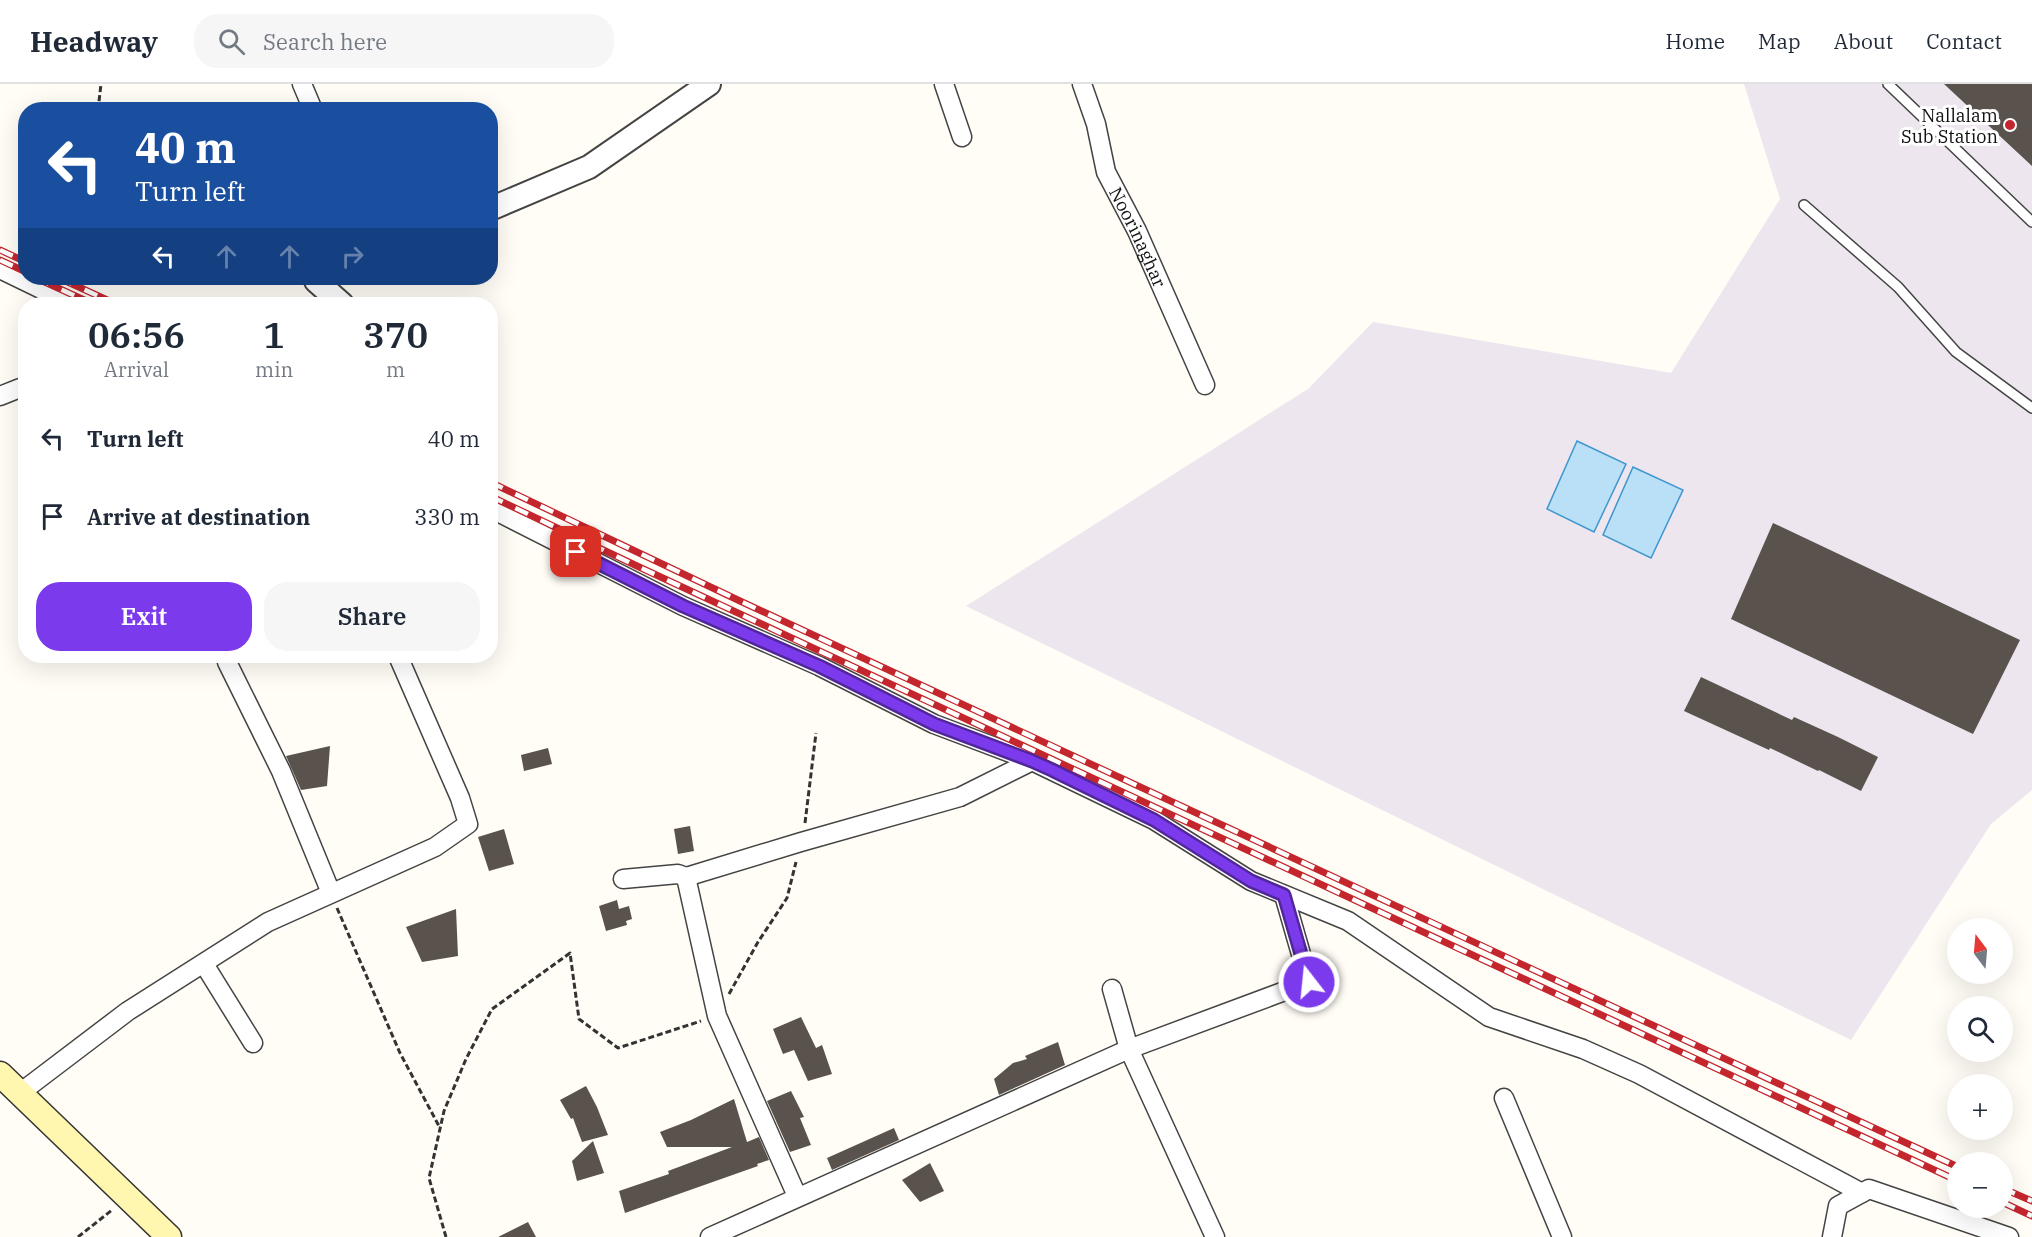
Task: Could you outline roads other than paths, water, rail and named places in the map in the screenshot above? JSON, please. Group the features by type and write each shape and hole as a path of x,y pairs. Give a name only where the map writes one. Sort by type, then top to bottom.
{"main road":[{"path":"0,1074 169,1237"}],"street":[{"path":"302,84 310,102"},
{"path":"498,205 589,167 709,84"},
{"path":"944,84 962,137"},
{"name":"Noorinaghar","path":"1082,84 1096,124 1106,172 1137,231 1205,385"},
{"path":"0,269 18,278"},
{"path":"33,285 58,297"},
{"path":"321,285 334,297"},
{"path":"0,396 18,393"},
{"path":"498,512 683,606 819,666 934,724 1032,761 1154,820 1251,881 1348,921 1489,1017 1583,1049 1640,1074 1862,1193"},
{"path":"227,663 281,771 331,893"},
{"path":"20,1093 128,1011 268,922 435,847 468,824 460,798 401,663"},
{"path":"623,879 678,874 686,877 960,797 1032,761"},
{"path":"686,877 717,1016 797,1196"},
{"path":"710,1237 797,1196 1130,1049 1309,982 1284,895"},
{"path":"204,963 253,1043"},
{"path":"1112,989 1130,1049 1215,1237"},
{"path":"1504,1098 1562,1237"},
{"path":"1832,1237 1838,1206 1869,1189 2009,1237"}],"lane":[{"path":"1888,84 2032,222"},
{"path":"1803,205 1898,287 1956,352 2032,408"}],"water":[{"path":"1577,441 1626,464 1594,532 1547,509"},
{"path":"1633,467 1683,490 1651,558 1603,535"}],"railway":[{"path":"0,250 18,258"},
{"path":"0,260 18,268"},
{"path":"51,285 78,297"},
{"path":"74,285 101,297"},
{"path":"498,486 740,601 1947,1162"},
{"path":"498,500 1947,1176"},
{"path":"2013,1193 2032,1201"},
{"path":"2013,1207 2032,1216"}],"place":[{"name":"Nallalam Sub Station","path":"2010,125"}]}
